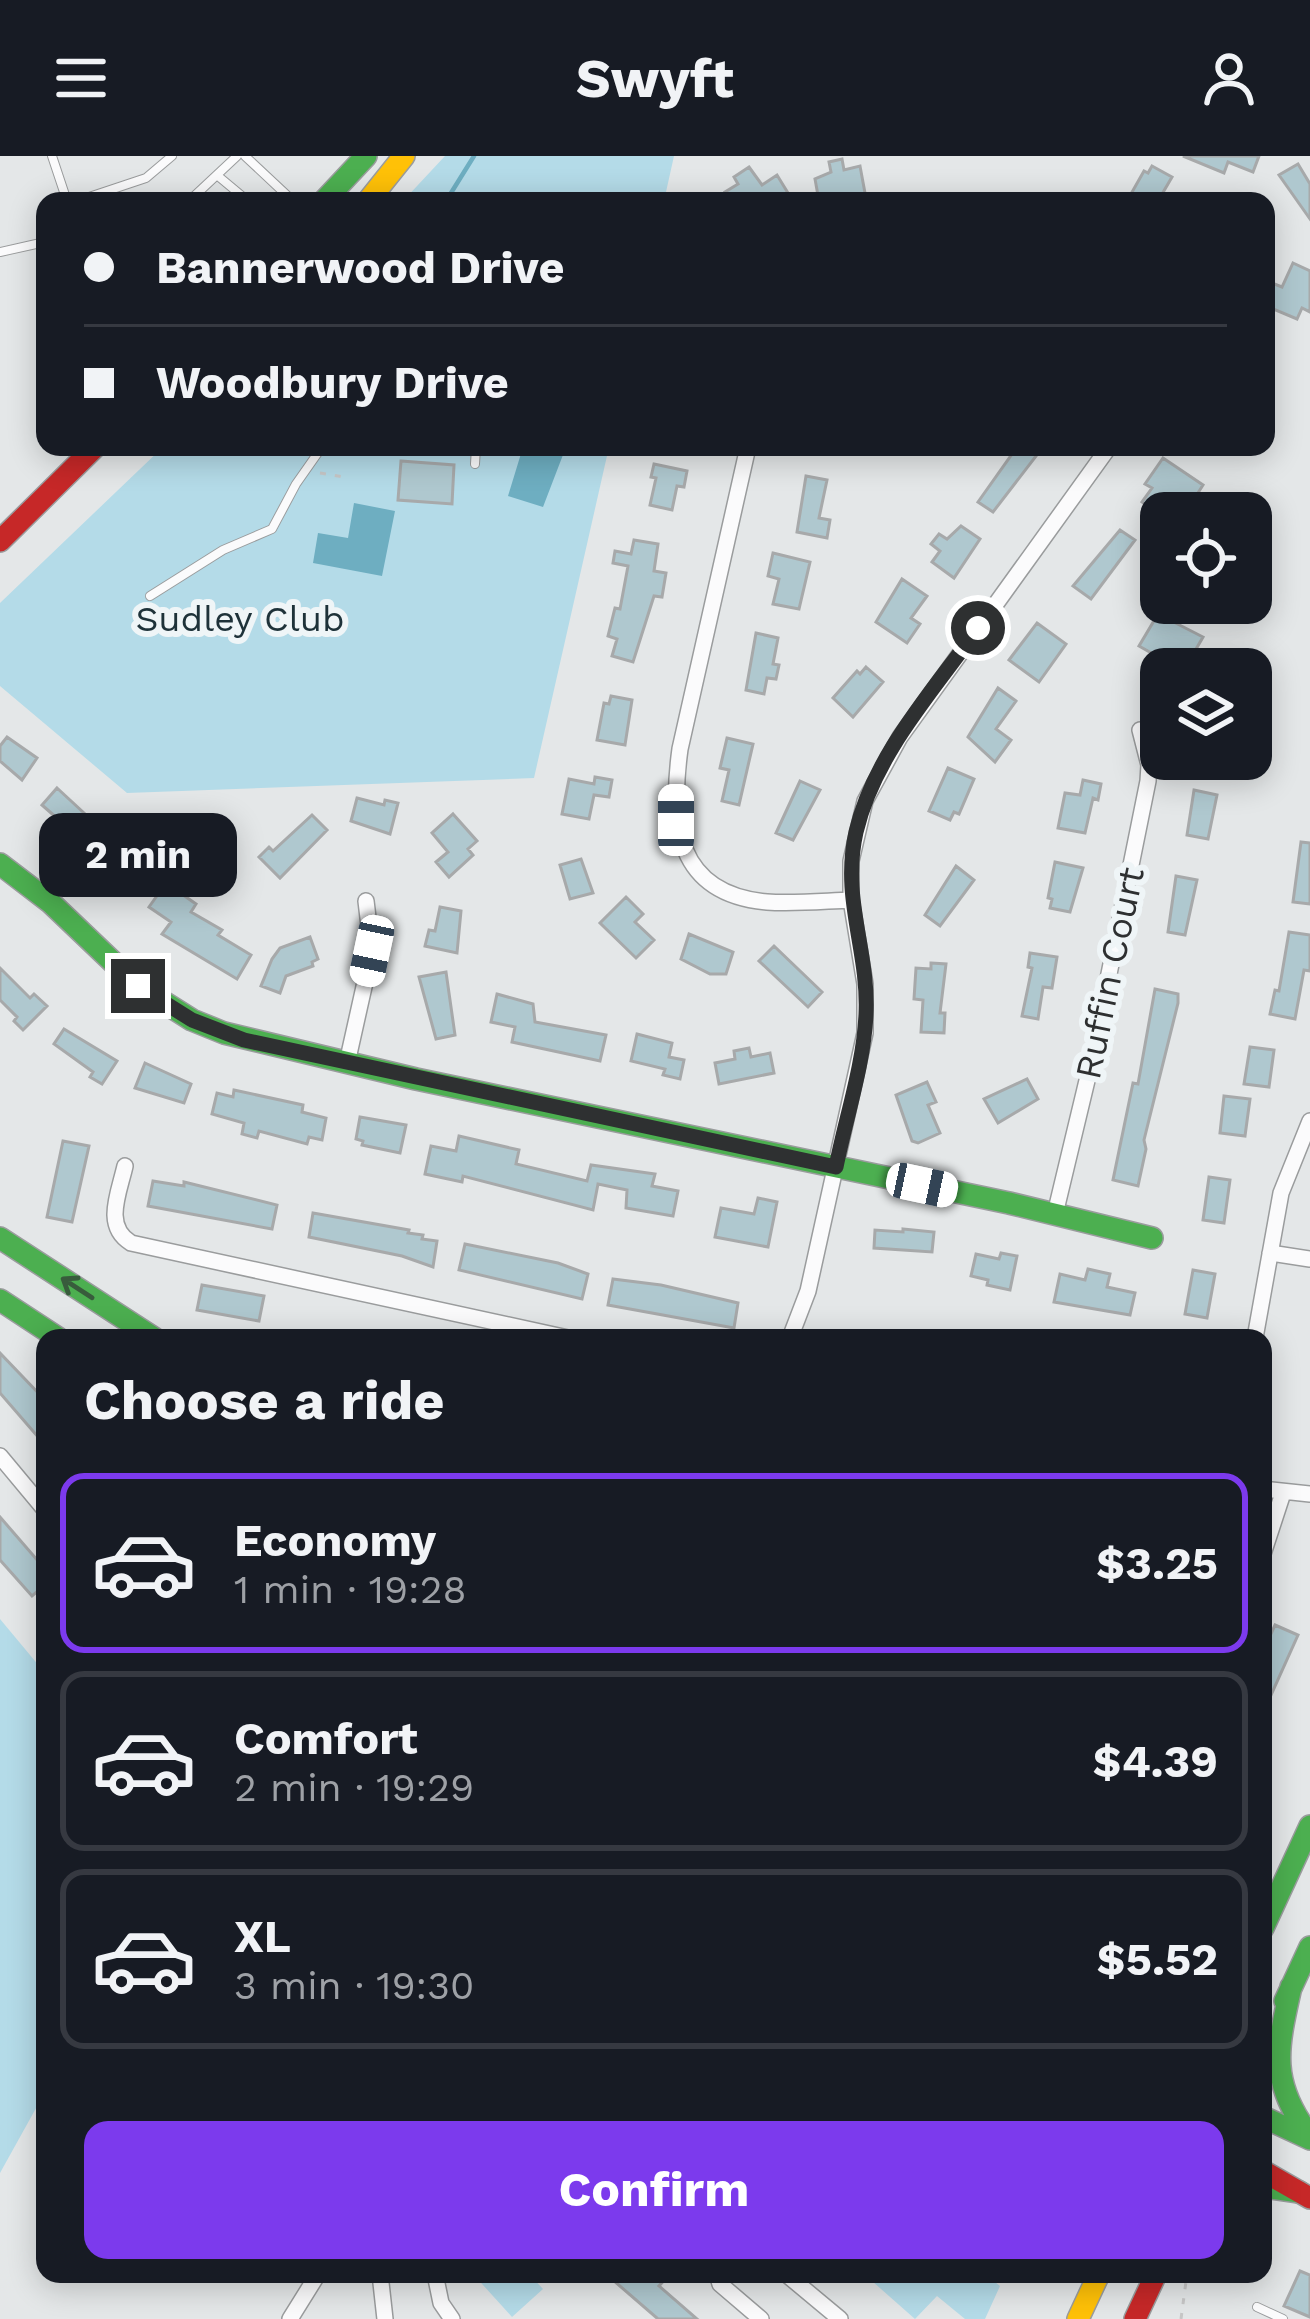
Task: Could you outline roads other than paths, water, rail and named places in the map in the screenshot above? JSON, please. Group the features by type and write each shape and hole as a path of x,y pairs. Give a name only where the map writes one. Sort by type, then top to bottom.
{"street":[{"path":"338,192 366,156"},
{"path":"375,192 404,156"},
{"path":"0,541 85,456"},
{"path":"746,456 680,749 675,784 678,835 696,868 721,888 746,898 766,902 851,900"},
{"path":"793,1329 808,1291 866,1011 851,900 856,831 875,778 900,737 1103,456"},
{"name":"Ruffin Court","path":"1055,1214 1148,780"},
{"path":"0,864 51,903 161,1003 224,1033 1152,1238"},
{"path":"347,1063 372,951 366,901"},
{"path":"1257,1329 1286,1176 1310,1121"},
{"path":"125,1166 114,1219 116,1229 131,1244 528,1329"},
{"path":"0,1238 140,1329"},
{"path":"1270,1253 1310,1259"},
{"path":"0,1300 44,1329"},
{"path":"486,1329 487,1320"},
{"path":"0,1456 36,1499"},
{"path":"1272,1491 1310,1493"},
{"path":"1272,1527 1283,1493"},
{"path":"1272,1908 1310,1826"},
{"path":"1272,2027 1310,1947"},
{"path":"1291,1988 1280,2036 1278,2079 1286,2107 1310,2138"},
{"path":"1272,2121 1310,2138"},
{"path":"1272,2176 1305,2195"},
{"path":"1272,2189 1305,2195"},
{"path":"290,2319 312,2283"},
{"path":"381,2283 385,2319"},
{"path":"437,2283 441,2303 452,2319"},
{"path":"721,2283 761,2319"},
{"path":"797,2283 840,2319"},
{"path":"1078,2319 1095,2283"},
{"path":"1135,2319 1152,2283"}],"lane":[{"path":"52,156 65,192"},
{"path":"104,192 146,178 172,156"},
{"path":"199,192 241,156 283,192"},
{"path":"218,176 237,192"},
{"path":"0,252 36,244"},
{"path":"150,596 223,550 272,529 316,456"},
{"path":"476,456 476,464"},
{"path":"1257,2307 1283,2319"}],"waterway":[{"path":"452,192 474,156"}],"park label":[{"name":"Sudley Club","path":"240,618"}]}
